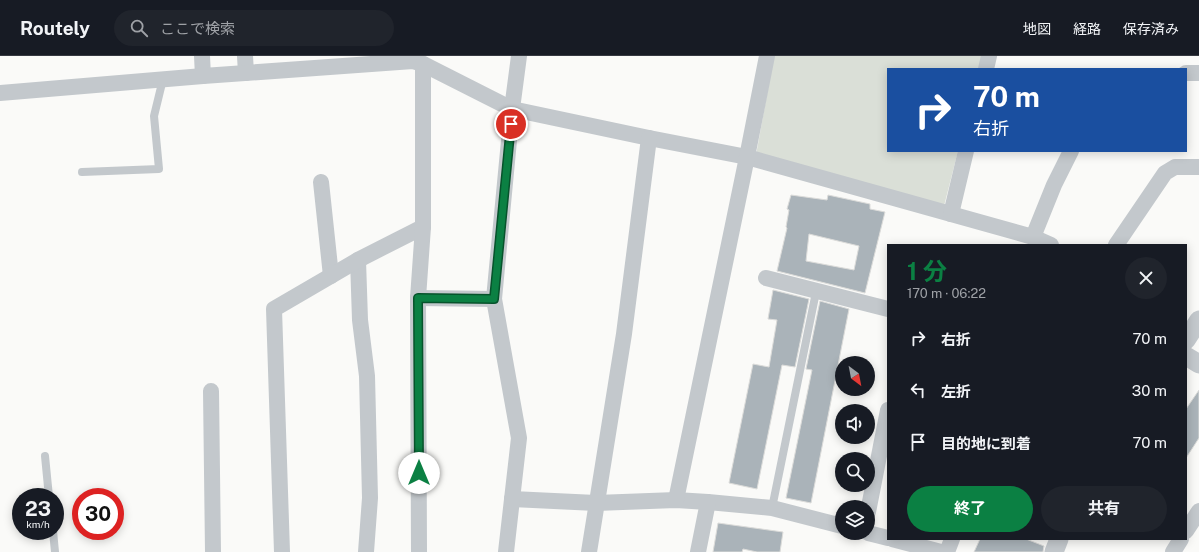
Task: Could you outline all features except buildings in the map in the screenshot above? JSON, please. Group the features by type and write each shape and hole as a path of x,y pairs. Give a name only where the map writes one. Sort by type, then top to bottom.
{"street":[{"path":"202,56 203,76"},
{"path":"245,56 246,73"},
{"path":"506,552 519,438 494,299 512,108 520,56"},
{"path":"676,500 747,157 766,56"},
{"path":"986,68 988,56"},
{"path":"416,60 423,227 418,298 419,552"},
{"path":"0,93 246,73 330,61 416,60 512,108 649,138 747,157 1033,237 1049,244"},
{"path":"1187,73 1199,73"},
{"path":"590,552 596,503 624,334 649,138"},
{"path":"951,214 966,152"},
{"path":"1033,237 1054,185 1071,152"},
{"path":"1117,244 1165,173 1175,167 1199,167"},
{"path":"321,182 331,276"},
{"path":"282,552 274,309 358,260 423,227"},
{"path":"358,260 360,320 367,376 370,498 366,552"},
{"path":"766,278 887,310"},
{"path":"418,298 494,299"},
{"path":"1187,338 1199,320"},
{"path":"1187,357 1199,364"},
{"path":"211,391 213,552"},
{"path":"870,500 887,415"},
{"path":"512,499 596,503 676,500 708,502 772,508 835,524"},
{"path":"698,552 708,502"},
{"path":"1187,529 1199,511"},
{"path":"875,535 887,538"},
{"path":"896,540 942,552"},
{"path":"947,552 952,540"},
{"path":"1054,552 1059,540"},
{"path":"1173,552 1180,540"}],"lane":[{"path":"82,172 159,169 154,116 163,79"},
{"path":"772,508 816,292"},
{"path":"45,456 48,488"},
{"path":"54,540 55,552"}],"shaded area":[{"path":"774,56 983,56 980,68 887,68 887,152 958,152 943,210 756,155"}],"route":[{"path":"419,473 418,298 494,299 511,124"}]}
